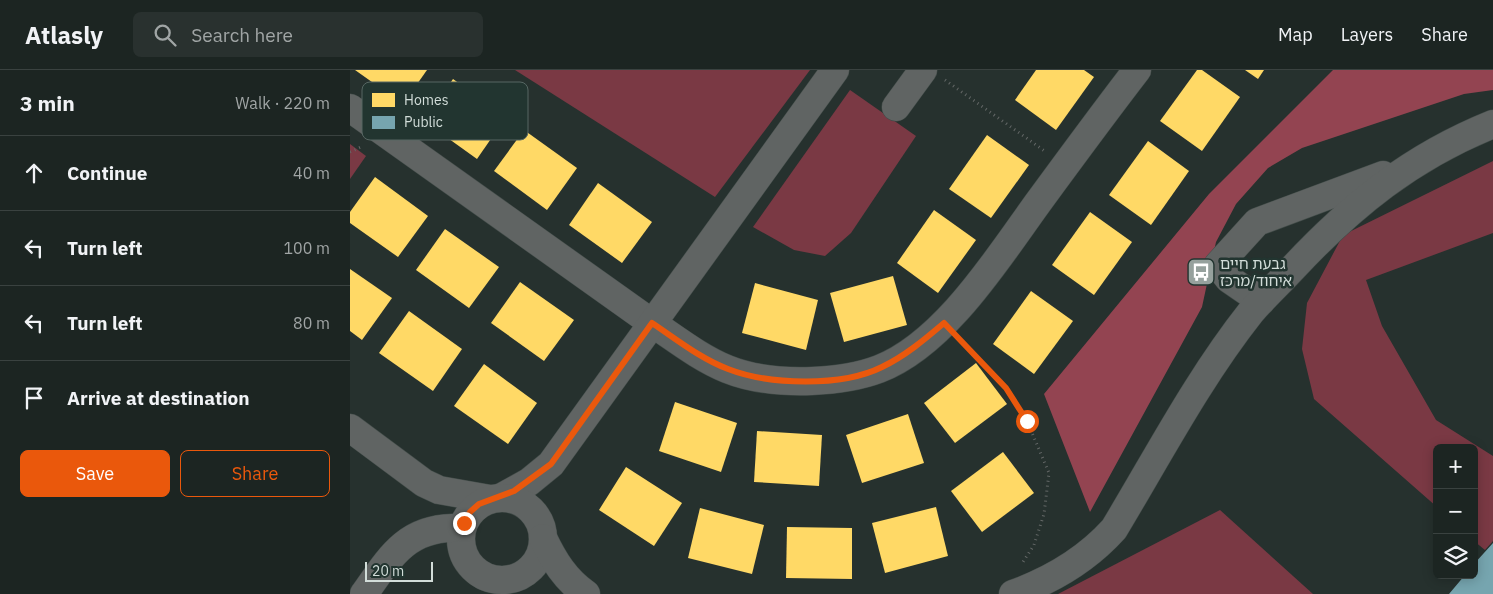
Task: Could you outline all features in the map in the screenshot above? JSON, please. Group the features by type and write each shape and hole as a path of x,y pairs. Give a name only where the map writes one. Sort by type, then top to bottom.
{"street":[{"path":"457,539 461,536 467,518 479,504 529,482 551,464 835,70"},
{"path":"395,140 652,323 726,368 760,379 801,382 838,379 880,369 910,352 944,323 996,260 1137,70"},
{"path":"896,107 930,73"},
{"path":"350,108 362,117"},
{"path":"1027,586 1074,564 1096,549 1114,529 1208,372 1261,301 1351,210 1398,173 1493,124"},
{"path":"1261,301 1229,279 1218,266 1257,222 1413,164"},
{"path":"350,428 424,483 439,490 515,499 525,506 535,514 555,562 582,592"},
{"path":"525,584 527,572 536,562 542,551 542,491 551,464"},
{"path":"424,483 437,500 468,561 477,572 495,579 525,584 554,582 582,592"},
{"path":"364,594 390,556 405,541 436,528 457,539"}],"path":[{"path":"930,73 1064,166"},
{"path":"944,323 1006,388 1027,421 1049,473 1044,514 1034,546 1027,586"}],"shaded area":[{"path":"515,70 810,70 715,197"},
{"path":"1333,70 1493,70 1493,90 1464,94 1302,148 1268,168 1236,204 1216,242 1202,307 1090,512 1044,394 1209,194"},
{"path":"850,90 916,136 851,233 825,256 794,250 753,227"},
{"path":"350,144 366,156 350,179"},
{"path":"1493,161 1493,233 1366,280 1382,326 1436,420 1474,444 1433,444 1433,503 1314,399 1302,349 1307,303 1343,235"},
{"path":"1478,447 1493,456 1493,541 1485,550 1478,544"},
{"path":"1220,510 1313,594 1058,594"}],"building: Homes":[{"path":"355,70 427,70 419,82 372,82"},
{"path":"1036,70 1084,70 1094,77 1056,130 1015,100"},
{"path":"1197,70 1202,70 1240,97 1202,151 1160,121"},
{"path":"1245,70 1264,70 1258,79"},
{"path":"528,133 577,168 547,210 494,171 517,140 528,140"},
{"path":"987,135 1029,165 991,218 949,189"},
{"path":"450,140 490,140 477,159"},
{"path":"1148,141 1189,171 1151,225 1109,195"},
{"path":"375,177 428,216 398,257 350,223 350,212"},
{"path":"598,183 652,222 622,263 569,225"},
{"path":"934,210 976,240 938,293 897,263"},
{"path":"1090,212 1132,242 1094,295 1052,265"},
{"path":"445,229 499,267 469,308 416,270"},
{"path":"350,269 392,298 362,340 350,331"},
{"path":"893,276 907,325 844,342 830,293"},
{"path":"520,282 574,320 544,361 491,323"},
{"path":"755,283 818,300 806,350 742,333"},
{"path":"1031,291 1073,321 1034,374 993,344"},
{"path":"409,311 462,349 433,391 379,353"},
{"path":"976,363 1007,404 955,443 924,403"},
{"path":"484,364 537,403 508,444 454,406"},
{"path":"675,402 737,423 721,472 659,451"},
{"path":"908,414 924,463 862,483 846,435"},
{"path":"757,431 822,435 819,486 754,482"},
{"path":"1003,452 1034,493 982,532 951,491"},
{"path":"626,467 682,503 654,546 599,510"},
{"path":"936,507 948,556 885,573 872,523"},
{"path":"700,508 764,525 752,574 688,558"},
{"path":"787,527 852,528 852,579 786,578"}],"building: Public":[{"path":"1493,543 1493,594 1449,594 1462,579 1478,579 1478,560"}],"place":[{"name":"גבעת חיים איחוד/מרכז","path":"1201,272"}],"route":[{"path":"464,523 470,512 479,504 514,491 529,482 551,464 652,323 695,351 726,368 760,379 801,382 838,379 880,369 910,352 944,323 1006,388 1027,421"}]}
